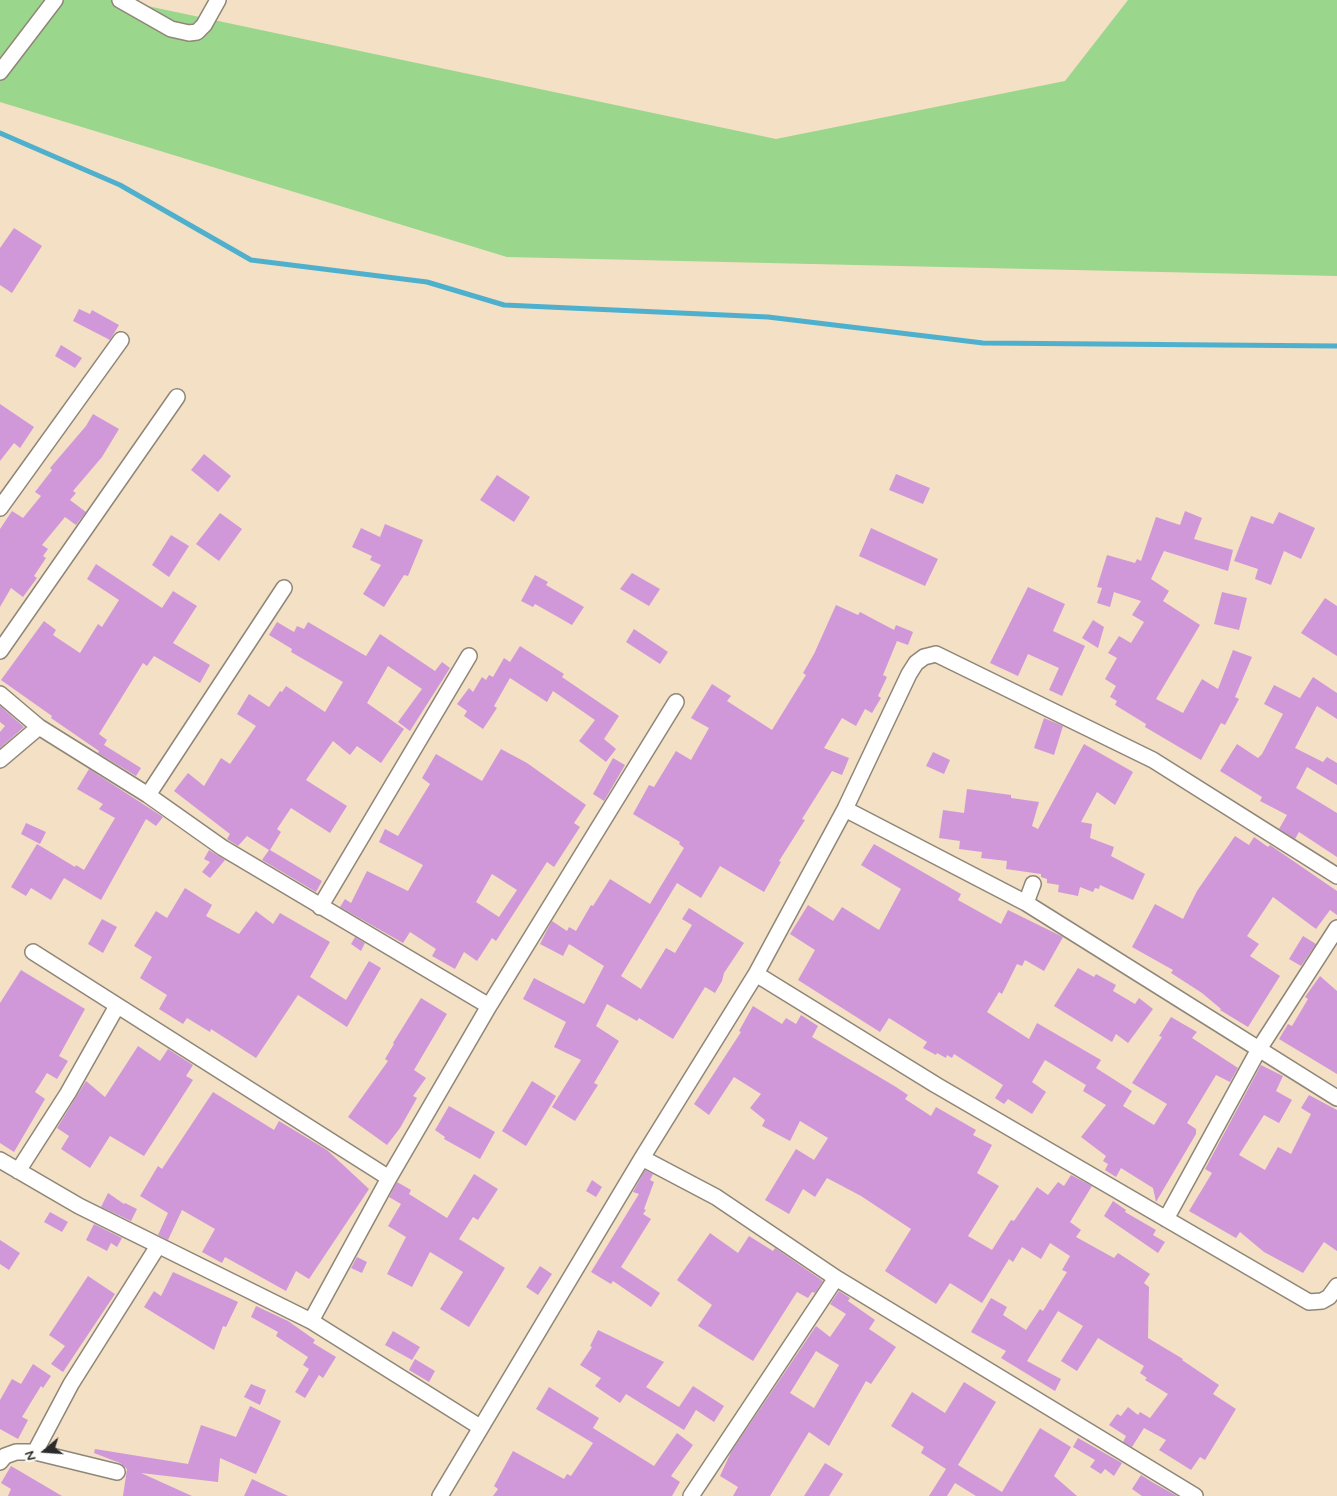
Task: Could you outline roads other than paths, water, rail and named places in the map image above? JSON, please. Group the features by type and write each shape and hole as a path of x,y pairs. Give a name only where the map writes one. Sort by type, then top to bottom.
{"street":[{"path":"0,72 55,0"},
{"path":"120,0 171,28 189,33 197,32 204,25 218,0"},
{"path":"0,508 121,340"},
{"path":"0,651 177,397"},
{"path":"148,795 284,588"},
{"path":"440,1496 642,1158 756,974 845,809 909,674 916,663 924,656 936,654 1153,760 1337,876"},
{"path":"320,907 470,656"},
{"path":"0,694 39,727 148,795 223,848 490,1006"},
{"path":"311,1321 389,1178 490,1006 676,702"},
{"path":"0,760 39,727"},
{"path":"845,809 1026,903 1337,1098"},
{"path":"1026,903 1033,884"},
{"path":"1166,1219 1259,1049 1337,928"},
{"path":"33,952 389,1178"},
{"path":"756,974 936,1085 1309,1302 1322,1301 1329,1297 1337,1286"},
{"path":"18,1171 68,1093 117,1006"},
{"path":"642,1158 716,1196 836,1278 1195,1496"},
{"path":"0,1160 79,1206 311,1321 480,1427"},
{"path":"35,1452 71,1384 158,1246"},
{"path":"691,1496 836,1278"},
{"path":"0,1462 5,1456 16,1452 35,1452 117,1472"}],"waterway":[{"path":"0,133 120,185 251,260 427,282 504,305 768,317 983,343 1337,346"}]}
